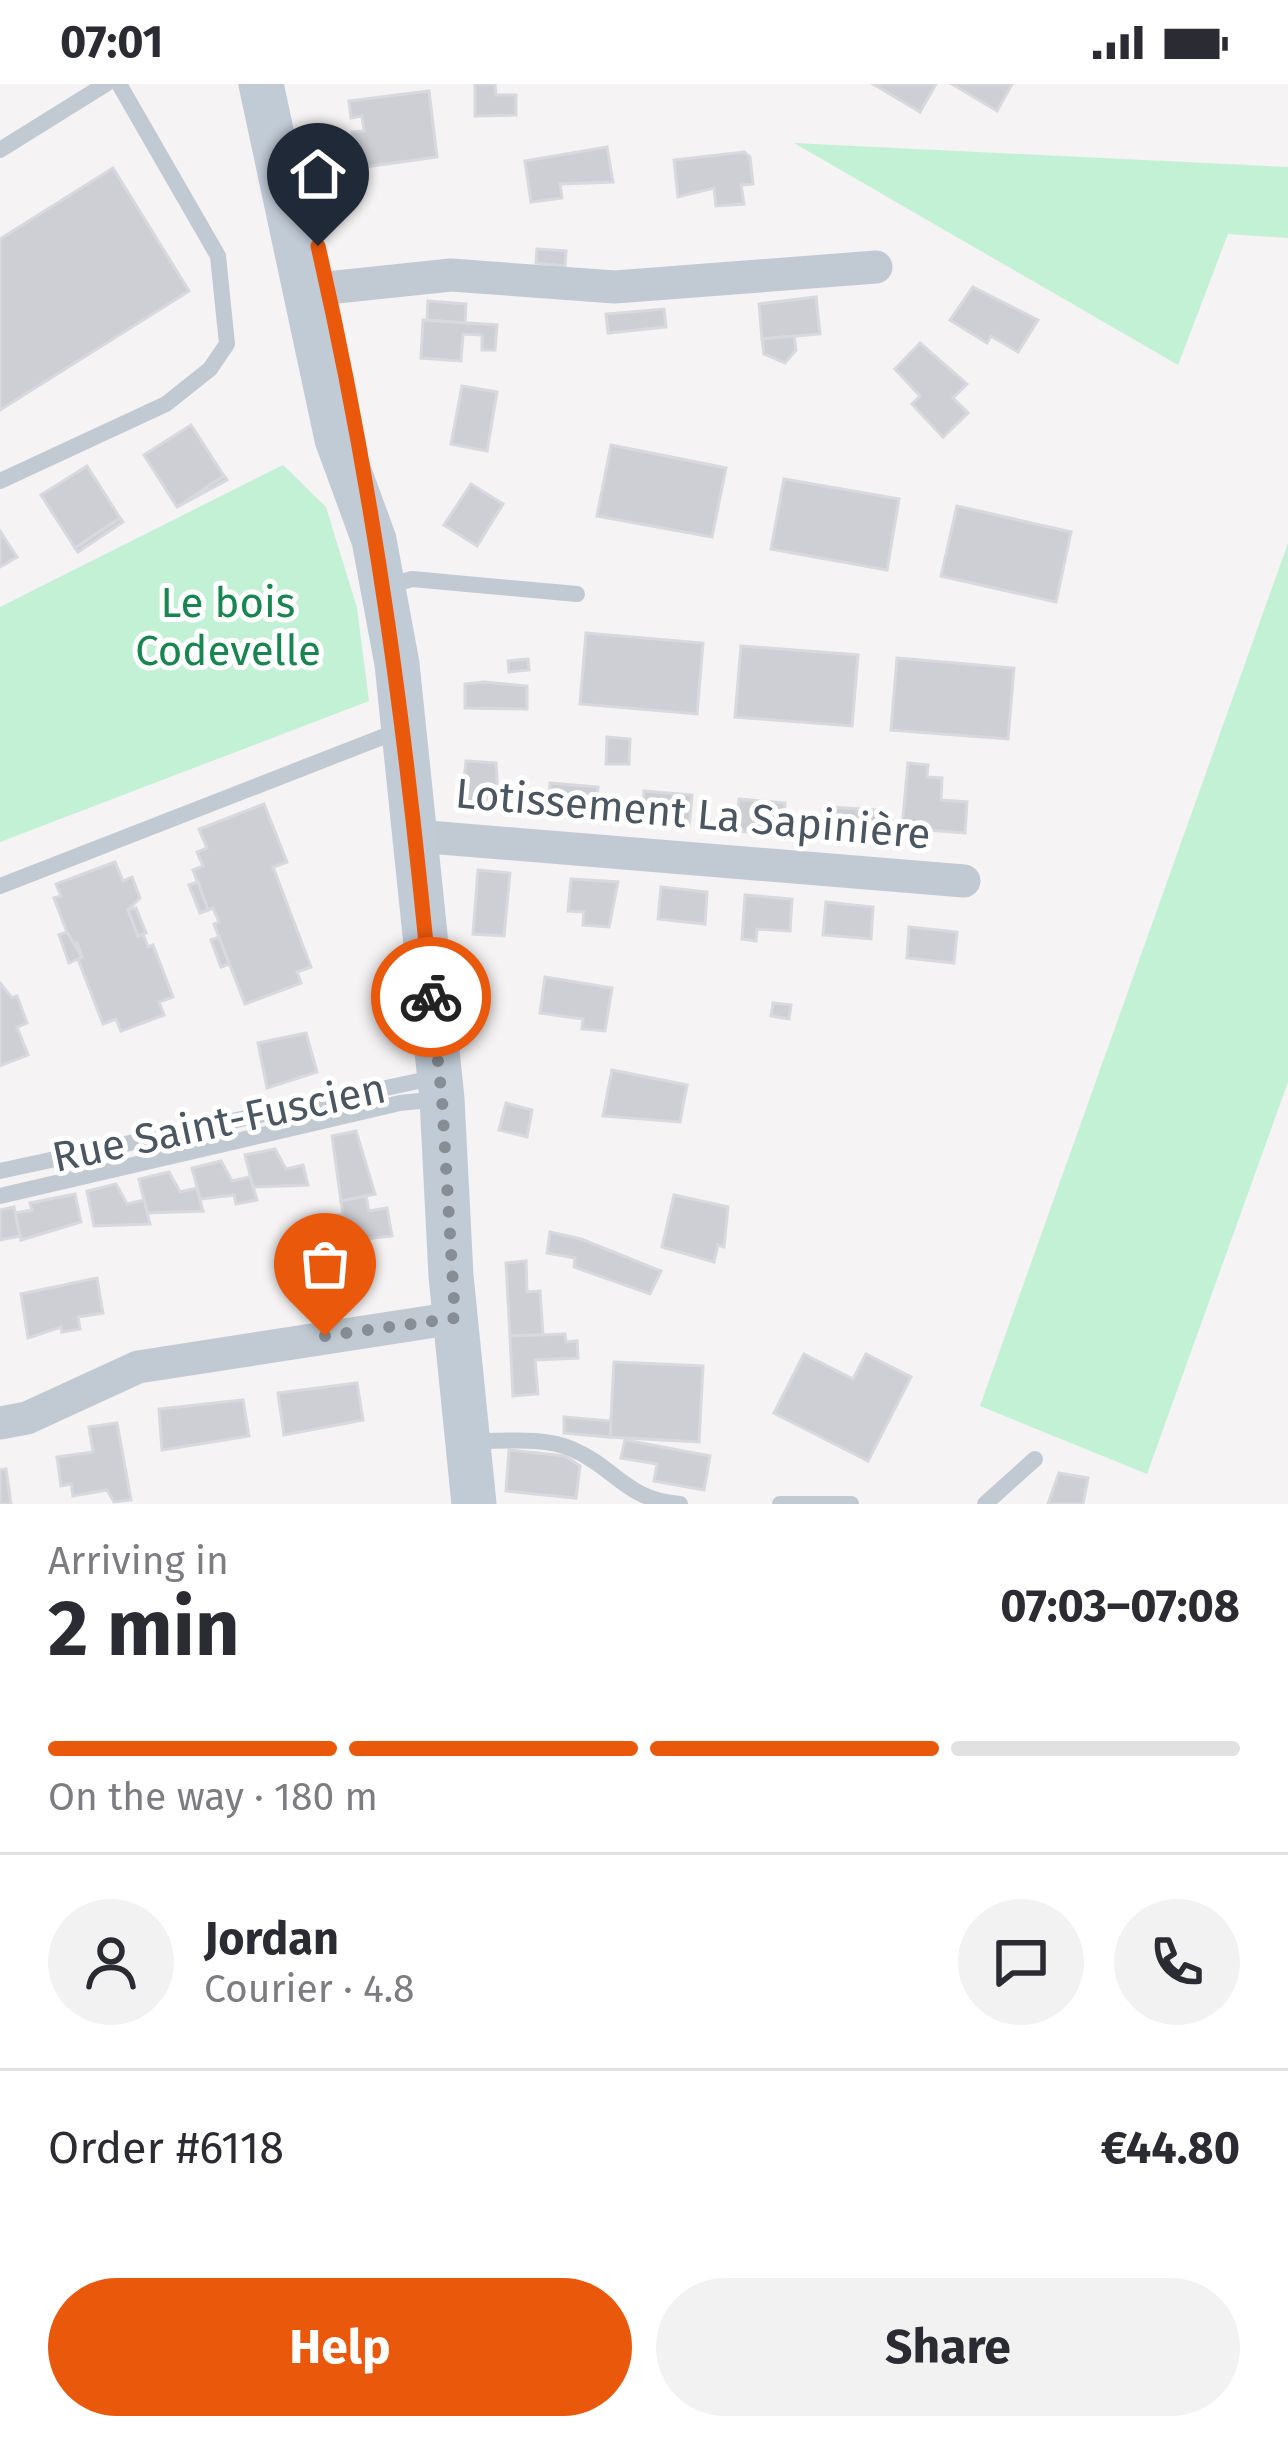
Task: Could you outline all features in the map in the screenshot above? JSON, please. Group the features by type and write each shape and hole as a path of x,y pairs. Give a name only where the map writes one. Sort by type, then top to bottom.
{"main road":[{"name":"Rue Saint-Fuscien","path":"261,84 318,288"},
{"name":"Rue Saint-Fuscien","path":"282,84 318,288 338,439 364,502 383,587 404,729 474,1504"}],"street":[{"path":"318,288 451,274 615,287 876,267"},
{"name":"Lotissement La Sapinière","path":"416,836 964,881"},
{"path":"0,1423 27,1418 138,1366 455,1318"}],"lane":[{"path":"0,150 106,84"},
{"path":"0,481 166,404 210,369 227,344 218,256 119,84"},
{"path":"383,587 412,579 577,594"},
{"path":"0,886 404,729"},
{"path":"0,1196 400,1103 440,1088"},
{"name":"Rue Saint-Fuscien","path":"0,1171 440,1088"},
{"path":"467,1441 567,1447 592,1460 630,1493 680,1504"},
{"path":"985,1504 1035,1459"},
{"path":"780,1504 850,1504"}],"green space":[{"path":"794,143 1288,167 1288,238 1228,234 1178,365"},
{"name":"Le bois Codevelle","path":"283,465 326,507 357,608 369,701 0,842 0,607"},
{"path":"1288,543 1288,1082 1147,1474 980,1406"}],"building":[{"path":"475,84 495,84 496,95 516,95 516,115 475,116"},
{"path":"873,84 936,84 920,112"},
{"path":"952,84 1012,84 997,111"},
{"path":"429,91 437,157 357,168 352,132 364,131 362,116 351,118 349,101"},
{"path":"607,147 613,182 560,184 562,198 531,202 525,161"},
{"path":"744,152 750,157 753,184 741,185 744,204 716,206 714,188 678,197 674,160"},
{"path":"113,168 189,291 0,410 0,239"},
{"path":"537,249 566,251 565,266 536,263"},
{"path":"973,287 1038,320 1018,352 991,336 987,343 950,320"},
{"path":"816,297 820,334 762,339 759,304"},
{"path":"428,301 466,304 465,323 427,320"},
{"path":"664,309 666,327 608,333 606,314"},
{"path":"423,320 497,325 495,350 482,350 482,335 463,334 461,361 421,358"},
{"path":"794,336 796,350 785,363 764,354 762,339"},
{"path":"920,343 967,384 953,398 968,413 943,437 912,404 920,396 895,369"},
{"path":"462,386 497,392 487,451 451,444"},
{"path":"191,425 224,476 177,507 144,455"},
{"path":"611,445 726,468 712,537 597,516"},
{"path":"87,466 120,518 75,548 41,495"},
{"path":"224,476 227,480 177,507"},
{"path":"784,479 899,499 887,570 771,549"},
{"path":"471,484 503,504 477,546 444,525"},
{"path":"957,506 1071,532 1056,602 941,576"},
{"path":"120,518 123,522 78,552 75,548"},
{"path":"0,531 17,557 0,567"},
{"path":"586,633 703,643 697,714 580,704"},
{"path":"741,646 858,655 852,726 735,717"},
{"path":"897,658 1014,668 1008,739 891,730"},
{"path":"528,659 529,670 509,672 508,661"},
{"path":"465,684 527,686 527,709 465,708"},
{"path":"607,737 630,739 629,764 606,764"},
{"path":"466,761 496,763 498,795 493,795 492,810 461,808"},
{"path":"908,763 928,765 927,777 942,778 941,800 967,802 965,833 902,828"},
{"path":"550,783 598,787 595,818 548,816"},
{"path":"644,791 692,795 689,827 643,823"},
{"path":"739,799 785,803 783,835 736,831"},
{"path":"264,804 287,862 273,867 311,967 297,972 301,983 245,1004 214,924 219,922 213,908 208,910 193,870 203,866 197,852 207,848 199,829"},
{"path":"829,807 877,810 875,842 828,838"},
{"path":"115,862 123,881 132,877 140,898 128,910 138,936 143,934 148,947 153,945 173,997 159,1002 164,1015 121,1031 116,1019 103,1024 78,959 82,957 77,943 72,945 54,898 61,896 56,884"},
{"path":"478,870 510,873 504,936 473,934"},
{"path":"571,879 618,882 609,927 583,925 584,912 568,911"},
{"path":"198,882 208,910 200,913 189,885"},
{"path":"661,887 707,892 705,924 658,919"},
{"path":"745,895 792,899 790,931 757,929 756,941 742,939"},
{"path":"826,902 873,907 871,939 823,935"},
{"path":"136,908 146,933 138,936 128,910"},
{"path":"909,927 957,932 954,963 907,958"},
{"path":"67,932 82,957 69,963 59,935"},
{"path":"219,937 229,964 221,967 211,940"},
{"path":"545,977 612,988 605,1031 582,1029 583,1019 540,1013"},
{"path":"0,983 12,998 17,996 27,1023 17,1027 28,1055 0,1066"},
{"path":"773,1003 791,1005 789,1019 771,1016"},
{"path":"306,1033 317,1072 267,1088 258,1043"},
{"path":"612,1070 687,1085 680,1122 603,1116"},
{"path":"506,1103 532,1110 527,1137 499,1130"},
{"path":"356,1131 375,1194 341,1201 332,1136"},
{"path":"275,1149 286,1169 303,1165 308,1185 253,1187 245,1155"},
{"path":"221,1161 232,1181 250,1177 257,1200 236,1204 234,1195 200,1199 192,1168"},
{"path":"169,1172 180,1192 197,1188 203,1211 147,1213 139,1179"},
{"path":"116,1184 127,1204 144,1200 150,1224 94,1226 87,1191"},
{"path":"75,1194 81,1222 21,1240 15,1213 32,1210 30,1203"},
{"path":"674,1195 728,1207 724,1247 718,1245 714,1262 662,1247"},
{"path":"366,1196 369,1211 387,1208 392,1236 364,1239 367,1254 336,1260 332,1245 314,1249 309,1221 343,1214 341,1201"},
{"path":"14,1207 20,1236 0,1240 0,1210"},
{"path":"550,1232 581,1239 661,1271 650,1294 574,1267 575,1258 547,1253"},
{"path":"526,1261 527,1292 540,1291 543,1335 510,1336 506,1263"},
{"path":"97,1278 103,1313 78,1317 80,1329 62,1332 61,1327 28,1338 21,1294"},
{"path":"565,1334 566,1342 577,1341 578,1358 535,1360 538,1394 513,1396 510,1336"},
{"path":"804,1354 853,1379 866,1354 911,1377 868,1461 774,1413"},
{"path":"614,1362 703,1366 699,1442 610,1437"},
{"path":"357,1383 363,1420 284,1435 278,1393"},
{"path":"243,1400 249,1436 162,1450 159,1409"},
{"path":"564,1417 611,1421 610,1437 564,1433"},
{"path":"117,1423 131,1500 114,1502 107,1490 73,1496 71,1484 61,1486 57,1457 93,1452 89,1427"},
{"path":"625,1440 710,1456 704,1490 654,1481 657,1464 621,1458"},
{"path":"509,1450 565,1456 580,1466 576,1498 506,1491"},
{"path":"6,1469 11,1504 0,1504 0,1470"},
{"path":"1059,1473 1088,1478 1083,1504 1048,1504"}],"way so far":[{"path":"325,1336 455,1318 431,997"}],"route":[{"path":"318,246 360,446 364,502 397,664 431,997"}]}
